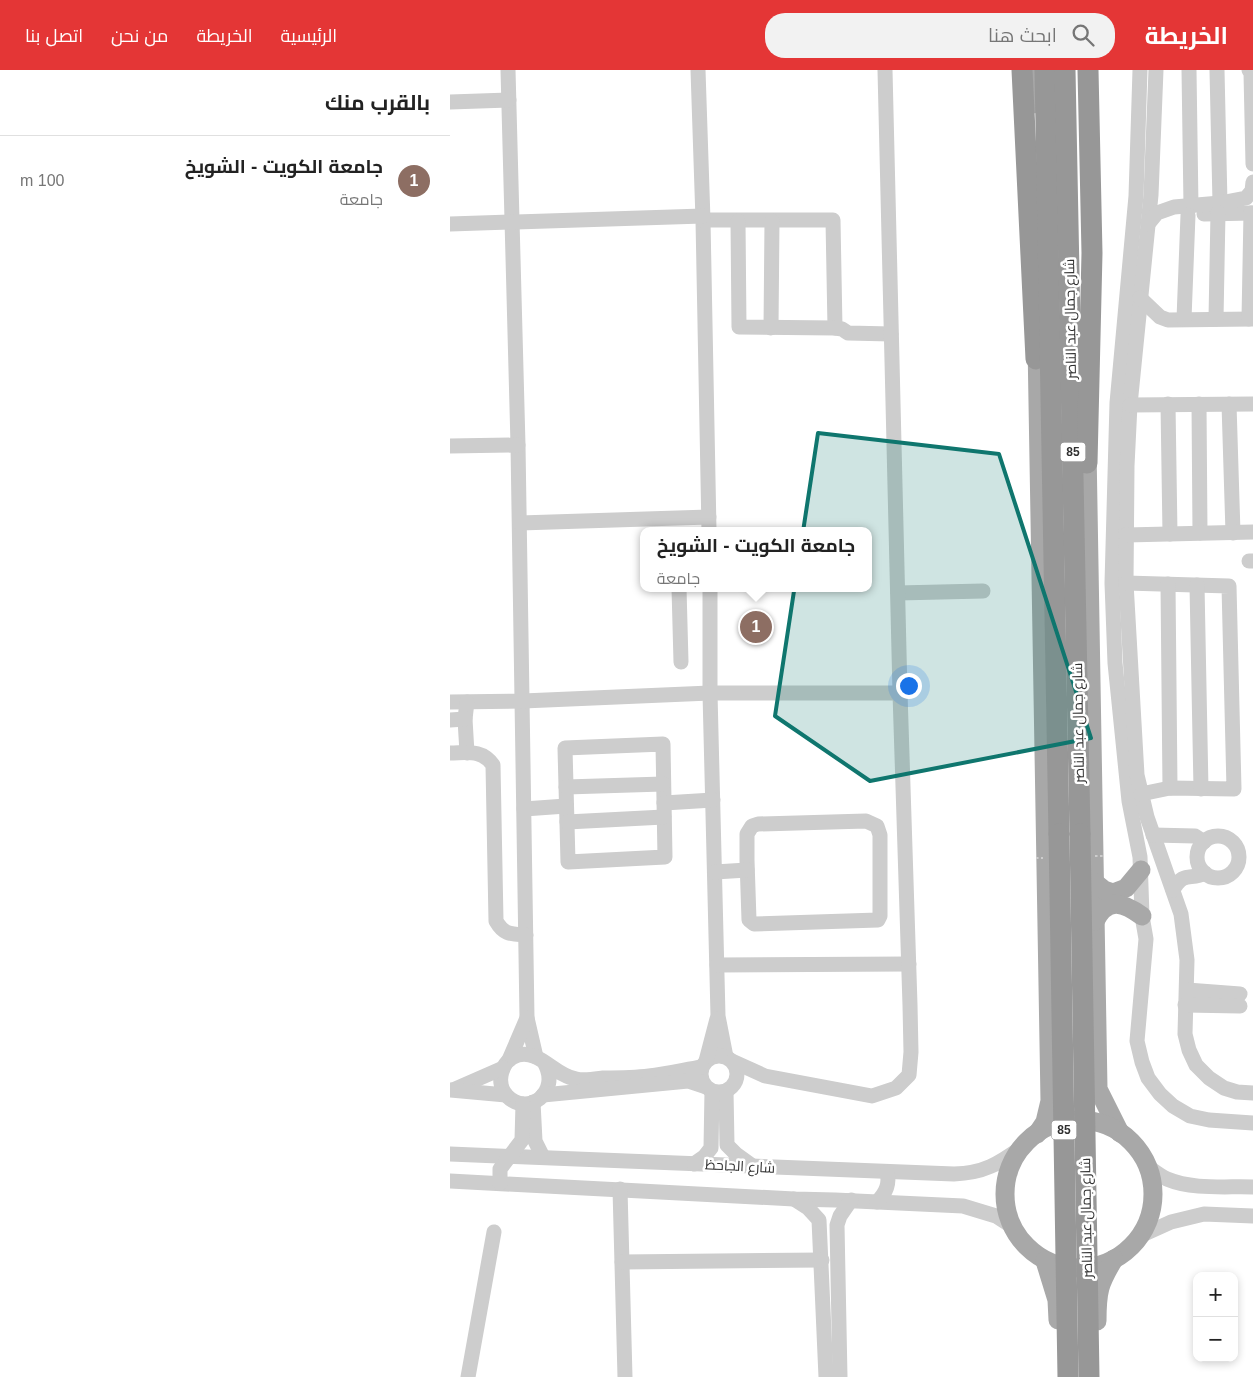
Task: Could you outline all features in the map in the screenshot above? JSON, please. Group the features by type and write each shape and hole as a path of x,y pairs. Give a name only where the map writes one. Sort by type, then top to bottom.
{"highway":[{"name":"شارع جمال عبد الناصر","path":"1045,70 1068,1377"},
{"name":"شارع جمال عبد الناصر","path":"1065,70 1089,1377"},
{"path":"1088,70 1092,253 1088,463"},
{"path":"1026,76 1038,388"}],"main road":[{"path":"1080,70 1098,1088 1120,1132"},
{"path":"1037,1134 1045,1122 1050,1100 1038,388"},
{"path":"1094,882 1104,890 1113,893 1126,888 1141,870"},
{"path":"1095,921 1103,910 1116,904 1128,906 1142,916"},
{"path":"1078,1120 1100,1123 1120,1132 1135,1145 1148,1166 1152,1179 1150,1214 1140,1236 1129,1249 1101,1265 1078,1268 1045,1261 1030,1250 1018,1236 1008,1216 1006,1182 1012,1164 1022,1147 1037,1134 1057,1124 1078,1120"},
{"path":"1098,1377 1097,1303 1100,1283 1114,1259"},
{"path":"1045,1261 1058,1300 1059,1377"}],"street":[{"path":"500,1183 500,1169 522,1140 533,1100 547,1090 550,1080 548,1071 540,1060 528,1018 520,523 508,70"},
{"path":"520,523 709,524 704,222 698,70"},
{"path":"452,1089 506,1064 517,1055 527,1054 540,1060 558,1073 576,1080 649,1076 704,1064 712,1057 719,1055 765,1076 872,1096 896,1088 908,1075 911,1052 909,964 900,693 885,70"},
{"path":"1140,70 1128,351 1112,583 1115,663 1129,801 1141,870 1142,916 1146,939 1137,1041 1148,1078 1172,1106 1190,1116 1209,1120 1253,1123"},
{"path":"1128,351 1140,298 1151,195 1156,70"},
{"path":"1184,319 1190,210 1189,70"},
{"path":"1216,319 1219,208 1217,70"},
{"path":"1250,70 1253,164"},
{"path":"450,102 509,100"},
{"path":"1219,208 1246,198 1252,191 1253,182"},
{"path":"1148,224 1157,213 1174,206 1190,210"},
{"path":"1140,298 1160,317 1168,320 1251,319 1252,213 1219,208 1190,210 1161,221 1146,241"},
{"path":"450,224 704,222 738,226 772,221 833,220 839,329"},
{"path":"772,221 772,328"},
{"path":"738,226 739,327 839,329 848,333 891,329"},
{"path":"1125,386 1130,405 1126,584 1133,721 1140,794 1181,914 1187,960 1186,1034 1189,1050 1196,1065 1209,1078 1224,1088 1237,1092 1253,1093"},
{"path":"1168,404 1170,534"},
{"path":"1199,404 1200,533"},
{"path":"1229,404 1233,533"},
{"path":"1130,405 1253,404"},
{"path":"450,446 518,445"},
{"path":"1126,535 1253,532"},
{"path":"1126,584 1229,586 1234,789 1170,788 1140,794"},
{"path":"1168,584 1170,788"},
{"path":"1197,585 1201,789"},
{"path":"898,593 983,591"},
{"path":"679,592 682,662"},
{"path":"710,592 710,693 718,1016 729,1059 736,1067 737,1074 736,1081 719,1089"},
{"path":"450,702 523,701 710,693 900,693"},
{"path":"466,702 467,753"},
{"path":"450,720 466,719"},
{"path":"663,744 664,784 665,857 568,862 564,748 663,744"},
{"path":"450,753 476,752 489,758 493,765 496,921 508,933 526,936"},
{"path":"566,787 664,784"},
{"path":"566,822 664,810 713,800"},
{"path":"524,809 566,806"},
{"path":"866,822 877,826 880,835 880,869 880,916 878,920 754,924 750,920 747,865 748,834 752,826 758,824 866,822"},
{"path":"1153,835 1195,836 1204,842"},
{"path":"1215,836 1226,838 1235,845 1239,856 1236,867 1228,875 1216,877 1205,873 1201,869 1198,858 1200,846 1204,842 1215,836"},
{"path":"714,867 747,865"},
{"path":"880,869 906,868"},
{"path":"1173,890 1182,878 1205,873"},
{"path":"717,965 909,964"},
{"path":"1186,998 1240,1000"},
{"path":"718,1016 700,1074 702,1081 719,1089"},
{"path":"528,1018 500,1077 506,1095 514,1101 688,1081 719,1089 765,1076"},
{"path":"452,1089 506,1095"},
{"path":"694,1164 704,1157 711,1148 719,1089"},
{"path":"719,1089 727,1145 754,1167"},
{"path":"533,1100 535,1141 543,1157"},
{"name":"شارع الجاحظ","path":"450,1154 954,1174 976,1172 992,1167 1022,1147"},
{"path":"1148,1166 1168,1179 1188,1184 1253,1187"},
{"path":"878,1202 887,1189 889,1180 887,1172"},
{"path":"450,1181 963,1206 996,1216 1013,1227"},
{"path":"620,1190 624,1377"},
{"path":"794,1199 808,1208 820,1220 826,1377"},
{"path":"840,1377 837,1226 851,1200"},
{"path":"1140,1236 1171,1222 1204,1214 1253,1216"},
{"path":"468,1377 494,1232"},
{"path":"622,1262 822,1260"}],"highlighted area":[{"path":"818,433 999,454 1091,738 870,781 775,716"}],"place":[{"name":"جامعة الكويت - الشويخ","path":"756,627"}]}
